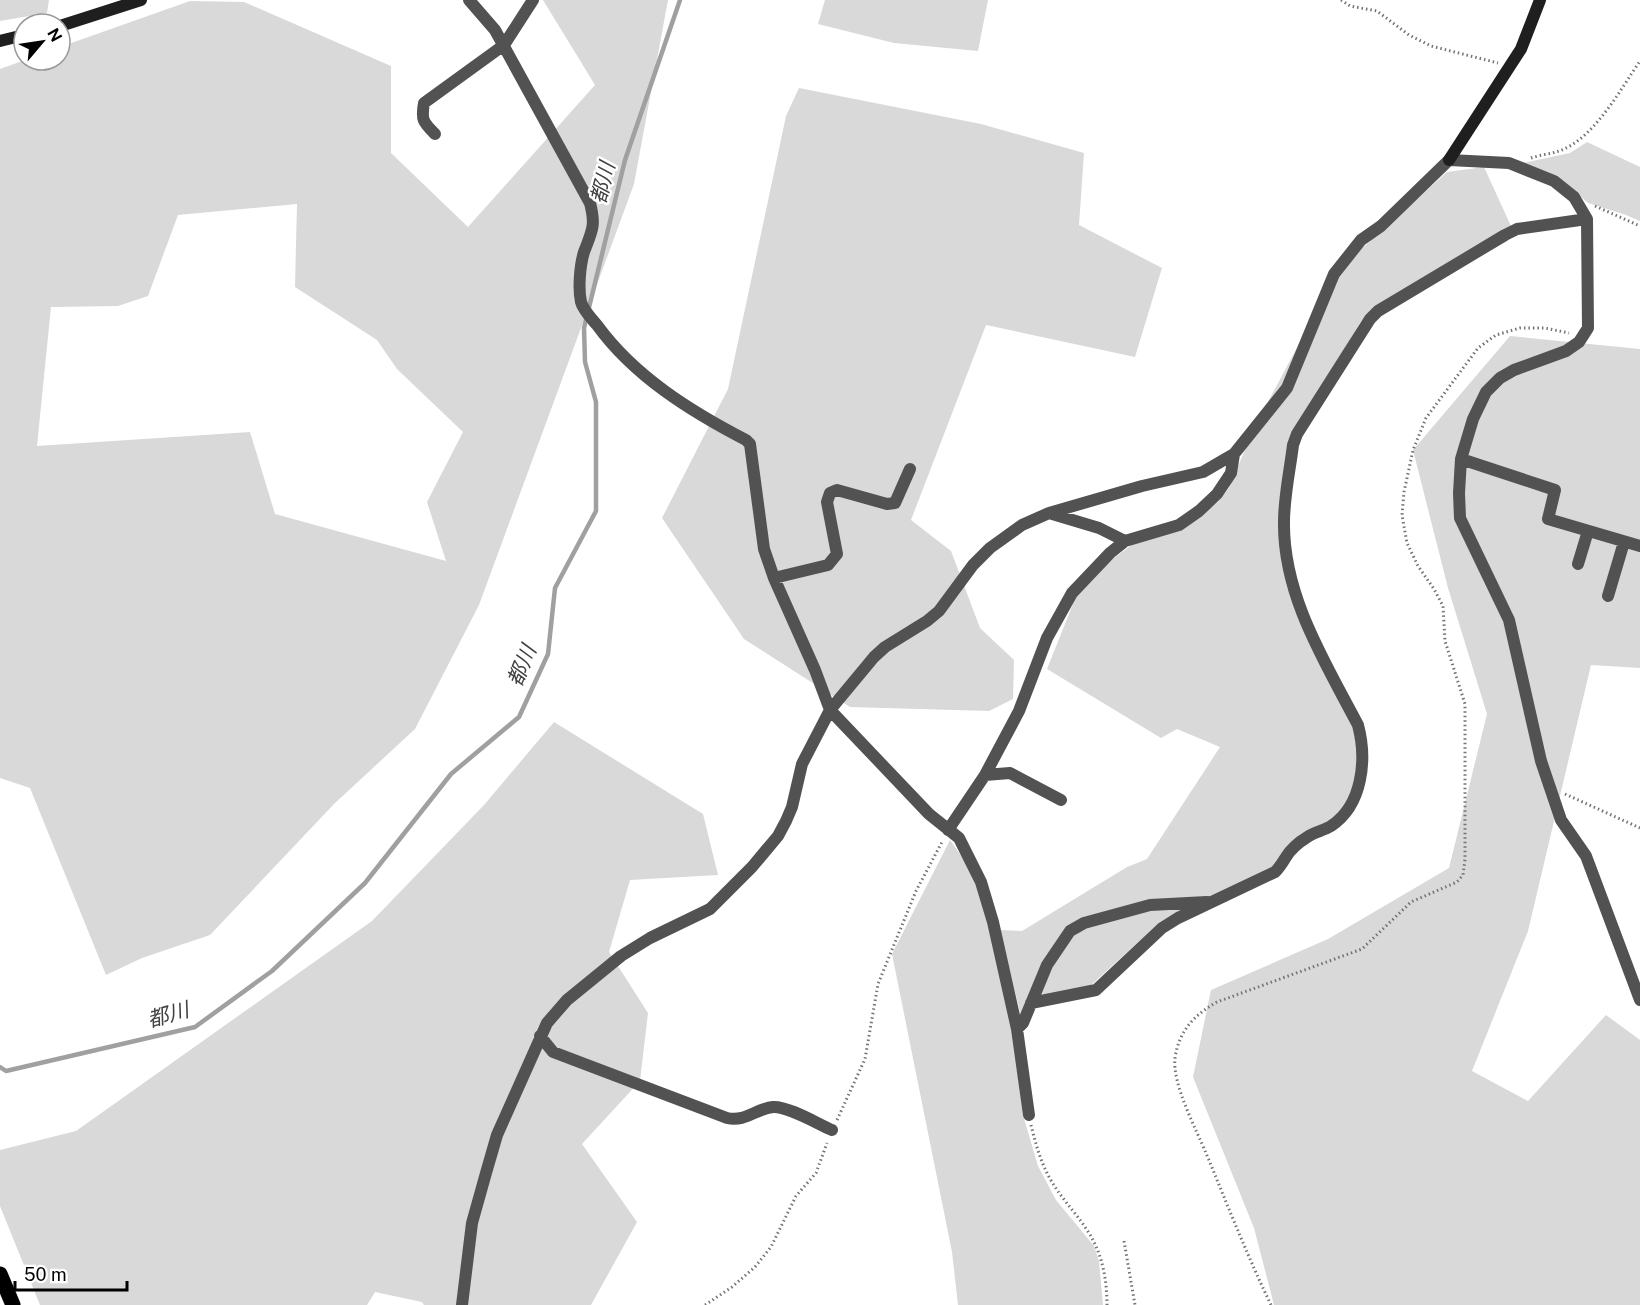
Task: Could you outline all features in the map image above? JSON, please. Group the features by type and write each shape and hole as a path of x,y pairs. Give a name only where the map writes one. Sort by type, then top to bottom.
{"main road":[{"path":"0,1274 13,1305"}],"street":[{"path":"72,22 141,0"},
{"path":"469,0 495,30 504,45 590,203 594,218 593,233 584,254 580,285 582,304 609,342 648,379 710,422 750,444 764,549 830,710 929,814 959,838 981,882 993,922 1017,1029 1029,1115"},
{"path":"435,134 424,123 422,114 424,103 504,45 532,0"},
{"path":"462,1305 472,1223 497,1135 547,1023 567,1000 621,956 650,938 710,909 752,867 778,836 786,821 792,807 802,764 830,710 885,647 939,611 973,565 990,548 1022,525 1049,513 1131,488 1203,472 1234,454 1287,388 1334,274 1361,240 1381,226 1449,160 1521,49 1540,0"},
{"path":"1449,160 1509,163 1554,181 1574,197 1587,219 1588,328 1579,342 1566,351 1514,370 1500,378 1486,392 1473,418 1461,459 1460,518 1509,620 1541,761 1561,820 1586,856 1640,1000"},
{"path":"1031,1003 1096,990 1162,928 1178,918 1275,872 1282,865 1286,856 1307,837 1331,827 1354,798 1363,760 1358,725 1307,625 1296,597 1288,565 1284,521 1293,445 1297,434 1370,319 1378,311 1517,229 1587,219"},
{"path":"948,830 985,776 1019,711 1047,638 1072,593 1103,560 1125,541 1179,525 1199,511 1217,494 1231,473 1234,454"},
{"path":"1461,459 1555,490 1548,519 1640,546"},
{"path":"774,578 828,565 837,555 827,502 830,493 837,490 887,504 895,502 910,469"},
{"path":"1049,513 1100,528 1125,541"},
{"path":"1578,564 1588,531"},
{"path":"1608,596 1624,542"},
{"path":"985,776 1010,773 1061,800"},
{"path":"1017,1029 1023,1023 1047,965 1070,931 1084,922 1150,905 1215,902"},
{"path":"540,1036 553,1052 727,1118 738,1120 774,1107 785,1109 832,1130"}],"path":[{"path":"1341,0 1350,6 1377,11 1408,35 1431,46 1510,66"},
{"path":"1509,163 1560,151 1580,138 1605,112 1640,61"},
{"path":"1574,197 1640,226"},
{"path":"1550,787 1640,828"},
{"path":"705,1305 732,1287 755,1267 771,1247 796,1196 816,1173 832,1130 865,1059 878,984 916,891 948,830"},
{"path":"1029,1115 1038,1151 1050,1179 1094,1241 1100,1254 1107,1286 1107,1305"},
{"path":"1124,1240 1135,1305"}],"shaded area":[{"path":"0,0 49,0 47,12 12,12 12,19 0,21"},
{"path":"543,0 668,0 634,184 479,605 415,729 334,804 210,935 142,958 106,975 30,788 0,778 0,69 12,65 12,72 72,72 72,43 190,1 244,2 391,66 391,153 468,227 595,85","holes":["297,204 295,287 377,340 397,369 463,432 427,502 446,561 275,514 250,432 37,446 51,307 118,306 148,296 178,215"]},
{"path":"825,0 988,0 978,51 894,43 818,24"},
{"path":"799,88 981,124 1084,153 1079,225 1162,268 1135,357 986,325 911,520 951,551 980,628 1014,660 1013,699 989,711 850,707 744,639 662,518 728,389 786,116"},
{"path":"1587,142 1640,167 1640,221 1588,203 1571,188 1523,163 1570,153"},
{"path":"1484,167 1511,226 1370,312 1361,321 1293,435 1282,552 1355,732 1358,756 1356,782 1347,803 1332,821 1275,867 1160,922 1089,987 1037,997 1021,1016 1000,930 1022,931 1127,867 1147,859 1220,747 1177,729 1161,738 1047,669 1077,594 1102,567 1133,544 1183,529 1218,502 1229,488 1254,428 1339,269 1447,172"},
{"path":"1510,336 1640,349 1640,668 1591,665 1528,931 1472,1071 1528,1101 1606,1015 1640,1040 1640,1305 1274,1305 1254,1228 1193,1077 1211,990 1328,939 1449,868 1487,714 1448,588 1413,450"},
{"path":"554,722 703,814 718,875 630,880 609,952 648,1013 640,1081 582,1144 637,1222 591,1305 424,1305 422,1302 375,1292 367,1305 40,1305 0,1206 0,1150 76,1131 372,921 484,805"},
{"path":"950,840 972,871 981,895 1007,1001 1023,1115 1038,1166 1056,1200 1094,1246 1099,1261 1103,1305 958,1305 952,1252 892,954"}],"waterway":[{"name":"都川","path":"0,1067 6,1071 195,1027 272,971 365,883 451,774 519,717 548,654 555,588 596,511 596,402 585,362 584,328 625,160 680,0"}]}
